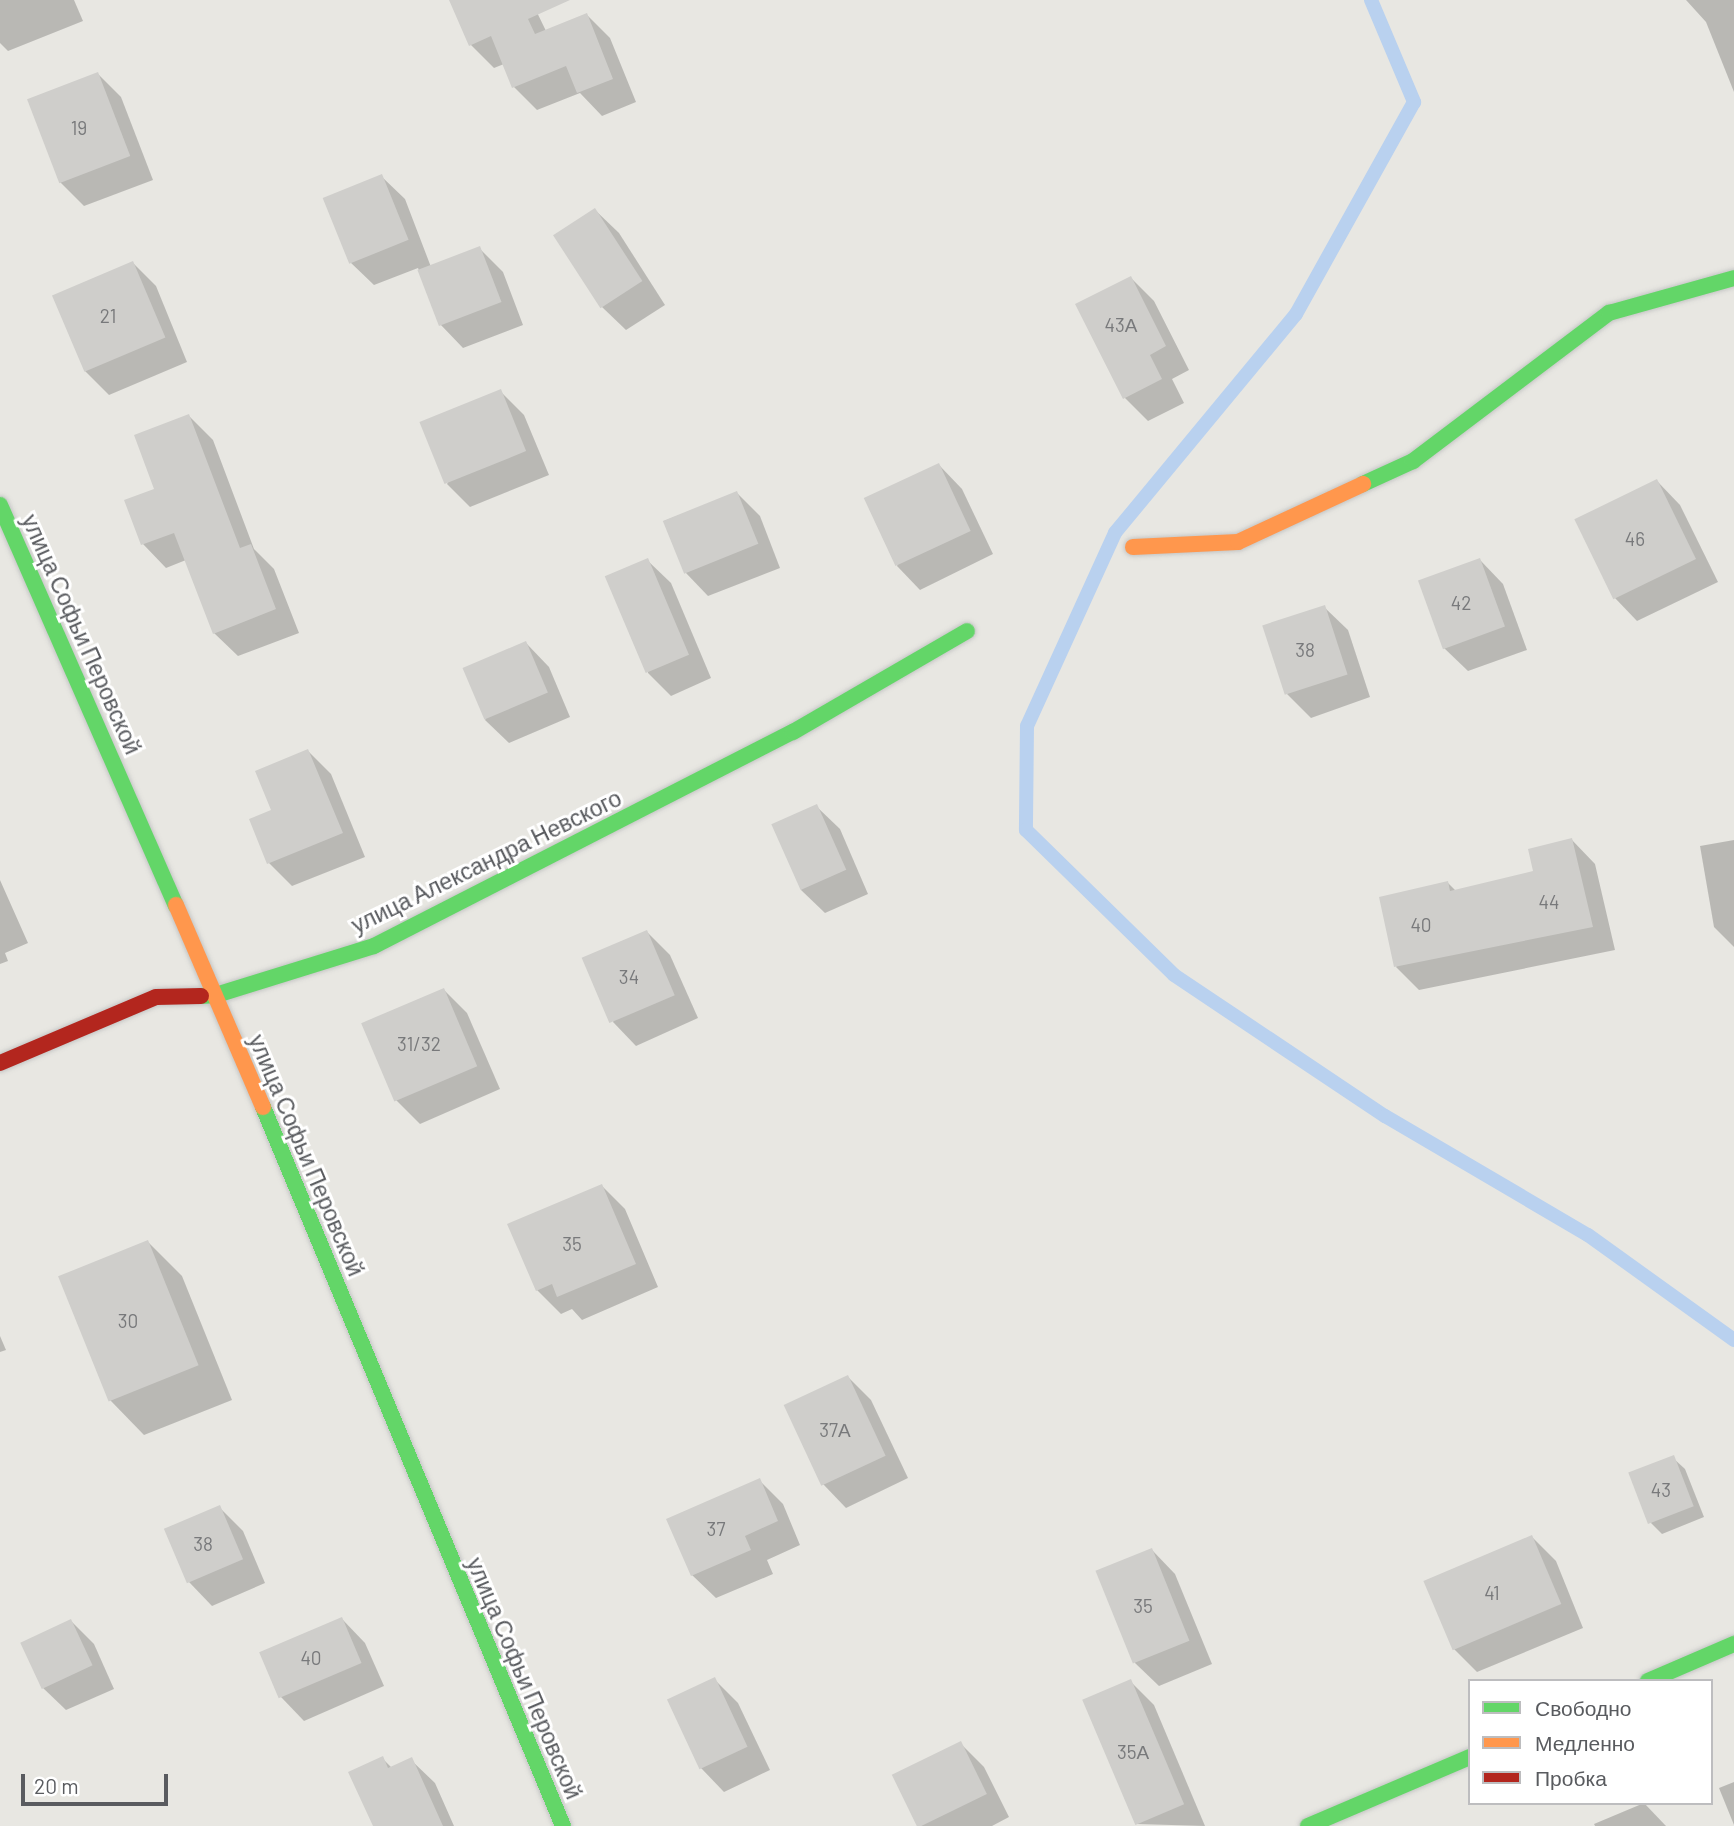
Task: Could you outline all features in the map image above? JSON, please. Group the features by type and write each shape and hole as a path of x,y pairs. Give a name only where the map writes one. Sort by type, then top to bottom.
{"street":[{"path":"1133,547 1238,541 1251,536 1413,461 1609,313 1734,278"},
{"name":"улица Софьи Перовской","path":"0,505 216,995 563,1826"},
{"name":"улица Александра Невского","path":"0,1063 156,997 216,995 374,946 793,732 967,631"},
{"path":"1653,1679 1734,1644"},
{"path":"1308,1826 1468,1758"}],"building":[{"path":"449,0 570,0 528,19 535,34 587,13 613,79 577,93 566,66 512,88 491,36 469,46"},
{"path":"98,72 130,156 59,183 27,99"},
{"path":"382,174 409,240 349,264 323,198"},
{"path":"595,208 642,281 600,308 553,235"},
{"path":"480,246 502,302 439,326 417,270"},
{"path":"133,261 165,337 84,372 52,295"},
{"path":"1131,276 1166,346 1150,355 1162,379 1123,399 1075,304"},
{"path":"501,389 526,451 445,484 419,422"},
{"path":"189,414 240,548 251,544 276,609 213,634 174,533 141,545 124,500 154,489 134,435"},
{"path":"939,463 971,531 895,566 864,498"},
{"path":"1657,479 1696,559 1613,599 1574,519"},
{"path":"737,491 758,544 684,574 663,521"},
{"path":"648,558 689,655 646,673 605,576"},
{"path":"1480,558 1505,627 1443,649 1418,581"},
{"path":"1325,605 1348,674 1285,695 1262,625"},
{"path":"526,641 548,693 484,720 462,668"},
{"path":"308,749 343,833 267,864 249,819 271,810 255,771"},
{"path":"817,804 846,870 801,890 771,824"},
{"path":"1572,838 1593,927 1394,967 1379,897 1448,881 1450,891 1533,871 1528,849"},
{"path":"647,930 675,995 609,1023 582,958"},
{"path":"444,988 477,1066 394,1101 361,1023"},
{"path":"602,1184 636,1264 557,1297 552,1284 536,1291 507,1224"},
{"path":"148,1240 199,1365 109,1402 58,1276"},
{"path":"848,1375 886,1456 821,1486 784,1405"},
{"path":"1674,1455 1694,1506 1648,1524 1628,1473"},
{"path":"760,1478 778,1521 745,1536 751,1550 691,1576 666,1519"},
{"path":"220,1505 243,1559 187,1583 164,1529"},
{"path":"1532,1535 1561,1604 1453,1650 1423,1581"},
{"path":"1152,1548 1189,1641 1133,1664 1095,1571"},
{"path":"342,1617 362,1663 279,1698 259,1652"},
{"path":"71,1619 93,1665 42,1689 20,1643"},
{"path":"715,1677 748,1747 700,1769 667,1699"},
{"path":"1131,1679 1184,1804 1135,1825 1082,1700"},
{"path":"961,1741 987,1794 917,1826 892,1775"},
{"path":"383,1756 388,1768 412,1757 443,1826 373,1826 348,1772"}],"waterway":[{"path":"1371,0 1414,102 1296,314 1115,533 1027,726 1026,830 1174,975 1385,1116 1588,1235 1734,1340"}],"traffic: fast":[{"path":"1363,484 1413,461 1609,313 1734,278"},
{"path":"0,505 176,905"},
{"path":"201,996 216,995 374,946 793,732 967,631"},
{"path":"263,1107 563,1826"},
{"path":"1653,1679 1734,1644"},
{"path":"1308,1826 1468,1758"}],"traffic: slow":[{"path":"1133,547 1238,542 1363,484"},
{"path":"176,905 263,1107"}],"traffic: jam":[{"path":"0,1063 156,997 201,996"}]}
